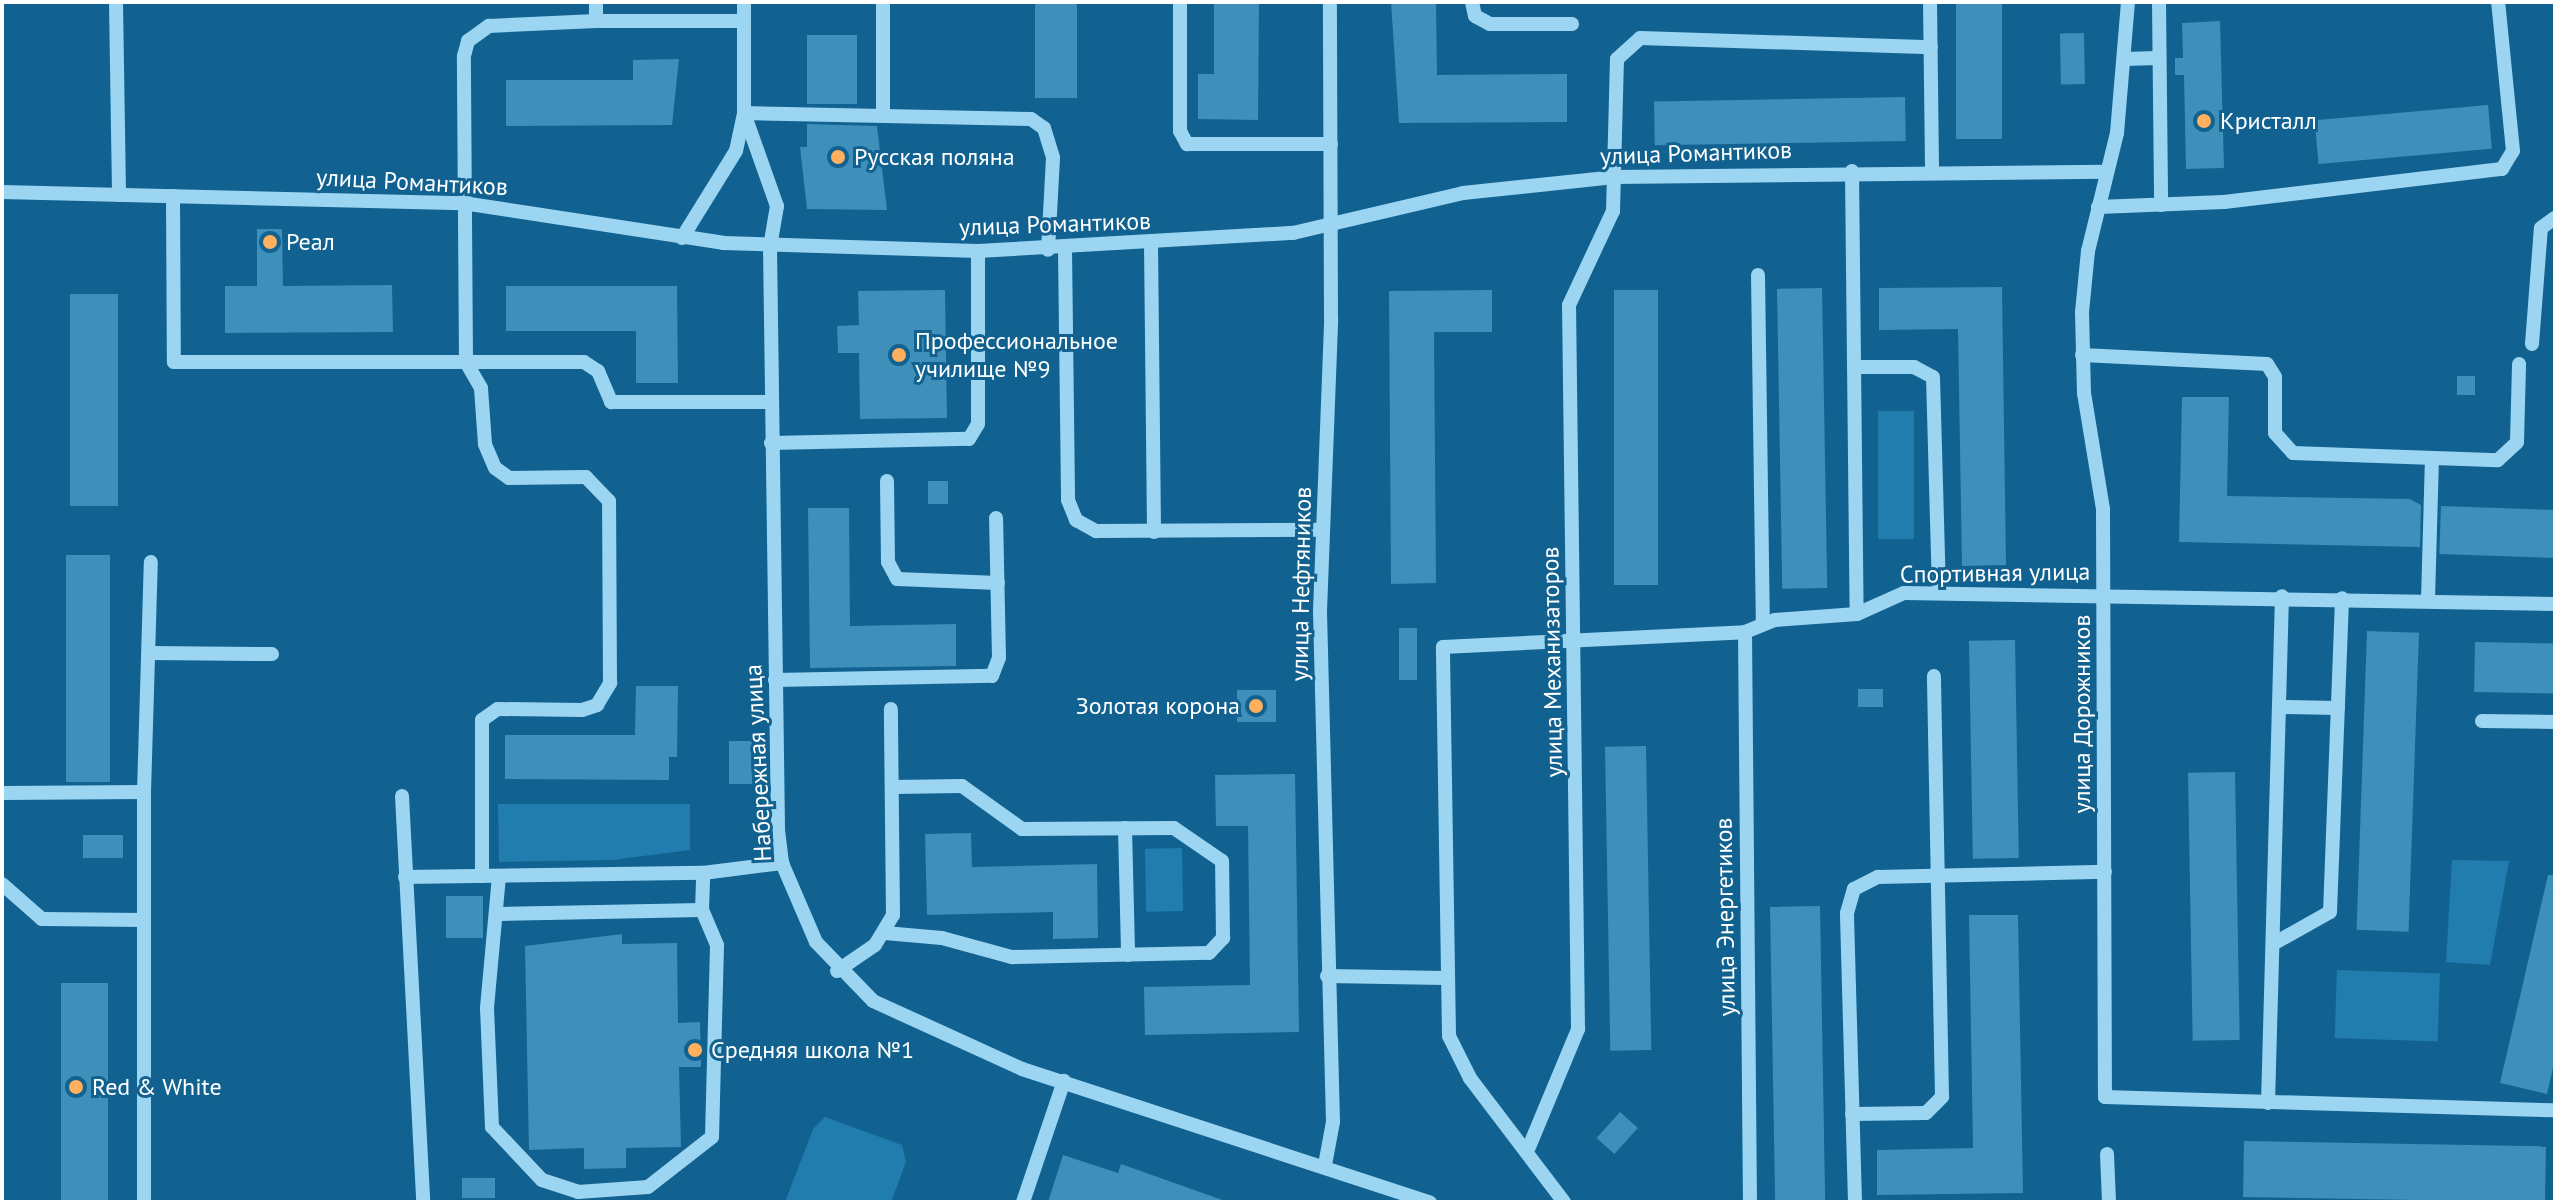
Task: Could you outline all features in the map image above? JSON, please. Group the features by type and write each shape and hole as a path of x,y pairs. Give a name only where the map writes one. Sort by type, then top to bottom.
{"street":[{"path":"116,2 119,195"},
{"path":"596,2 596,21"},
{"name":"Набережная улица","path":"682,238 729,167 744,113 744,2"},
{"path":"883,2 883,114"},
{"path":"1180,2 1180,131 1187,144 1331,144"},
{"name":"улица Нефтяников","path":"1325,1165 1333,1122 1327,976 1322,530 1331,228 1330,2"},
{"path":"1472,2 1475,16 1490,24 1572,24"},
{"path":"1930,2 1932,170"},
{"name":"улица Дорожников","path":"2128,2 2125,59 2107,172 2098,207 2082,355 2103,509 2105,1097 2268,1103"},
{"path":"2159,2 2157,58 2161,205"},
{"path":"2098,207 2161,205 2502,169 2513,151 2498,2"},
{"path":"482,876 482,720 498,709 582,710 597,705 610,683 609,501 586,477 509,478 495,468 485,444 481,388 466,362 463,203 468,41 489,26 596,21 744,21"},
{"name":"улица Механизаторов","path":"1529,1147 1578,1029 1569,305 1576,279 1610,223 1617,59 1640,38 1931,47"},
{"path":"2125,59 2157,58"},
{"path":"744,113 1013,114 1044,128 1053,158 1048,250"},
{"name":"Набережная улица","path":"744,113 777,206 770,247 771,443 782,863 798,908 837,971 857,991 919,1024 1064,1081 1325,1165 1401,1197 1430,1202"},
{"name":"улица Романтиков","path":"2,192 463,203 682,238 770,247 978,251 1065,249 1331,228 1463,193 1614,177 1932,170 2107,172"},
{"path":"1852,171 1857,614"},
{"path":"173,196 174,362 584,362 598,371 611,402 771,402"},
{"path":"2532,344 2541,228 2555,218"},
{"path":"1151,243 1154,532"},
{"path":"1065,249 1070,512 1096,531 1322,530"},
{"path":"771,443 969,439 978,424 978,251"},
{"path":"1758,275 1763,624"},
{"path":"2082,355 2252,358 2275,377 2275,433 2286,449 2432,458 2508,458 2517,442 2519,364"},
{"path":"1854,367 1914,367 1933,377 1939,592"},
{"path":"2428,600 2432,458"},
{"path":"887,481 888,562 897,579 998,583"},
{"path":"775,680 992,676 999,658 996,518"},
{"path":"144,1202 144,792 151,562"},
{"name":"Спортивная улица","path":"1445,978 1443,647 1745,632 1763,624 1857,614 1891,596 1939,592 2282,596 2555,604"},
{"path":"2282,596 2268,1103 2555,1110"},
{"path":"2273,944 2330,912 2342,598"},
{"name":"улица Энергетиков","path":"1745,632 1750,1202"},
{"path":"150,653 272,654"},
{"path":"1852,1114 1926,1113 1940,1104 1934,676"},
{"path":"2279,707 2338,708"},
{"path":"837,971 885,933 895,900 891,709"},
{"path":"2482,721 2555,722"},
{"path":"885,933 942,938 1012,957 1209,953 1221,945 1222,861 1174,828 1022,829 962,786 894,787"},
{"path":"2,793 144,792"},
{"path":"402,796 423,1202"},
{"path":"1125,828 1128,955"},
{"path":"405,877 703,873 782,863"},
{"path":"1855,1202 1848,898 1866,880 2105,872"},
{"path":"499,876 500,914 487,1008 492,1127 542,1180 578,1192 648,1187 712,1137 717,945 702,910 703,873"},
{"path":"2,884 42,919 143,920"},
{"path":"500,914 702,910"},
{"path":"1327,976 1445,978 1456,1055 1529,1147 1564,1202"},
{"path":"1023,1202 1064,1081"},
{"path":"2107,1154 2109,1202"}],"shaded area":[{"path":"1878,411 1914,411 1914,539 1878,539"},
{"path":"498,804 690,804 690,850 612,860 499,862"},
{"path":"1182,848 1183,911 1146,912 1145,849"},
{"path":"2452,860 2509,861 2490,965 2446,962"},
{"path":"2337,970 2440,974 2438,1042 2335,1038"},
{"path":"825,1117 902,1145 906,1162 891,1202 785,1202 813,1129"}],"building":[{"path":"1035,2 1077,2 1077,98 1035,98"},
{"path":"1214,2 1259,2 1258,120 1198,119 1198,74 1214,74"},
{"path":"1391,2 1436,2 1437,75 1567,74 1567,122 1399,123"},
{"path":"1956,2 2002,2 2002,139 1956,139"},
{"name":"Кристалл","path":"2220,21 2224,168 2186,169 2184,75 2175,75 2175,58 2183,58 2182,23"},
{"path":"2060,33 2084,33 2085,84 2061,84"},
{"path":"807,35 857,35 857,104 807,104"},
{"path":"679,59 672,125 506,126 506,80 633,80 633,60"},
{"path":"1905,97 1906,141 1655,145 1654,101"},
{"path":"2488,105 2492,149 2318,164 2315,120"},
{"name":"Русская поляна","path":"807,124 877,126 887,210 807,209 800,147 807,147"},
{"path":"257,229 282,229 283,286 392,285 393,332 225,333 225,286 257,286"},
{"path":"506,286 677,286 678,383 636,383 636,331 506,331"},
{"path":"2002,287 2006,565 1962,566 1958,329 1879,330 1879,288"},
{"path":"1822,288 1827,588 1782,589 1777,289"},
{"path":"945,290 947,418 860,419 859,353 838,353 837,326 859,325 858,291"},
{"path":"1492,290 1492,332 1434,332 1436,583 1391,584 1389,291"},
{"path":"1614,290 1658,290 1658,585 1614,585"},
{"path":"70,294 118,294 118,506 70,506"},
{"path":"2457,376 2475,376 2475,395 2457,395"},
{"path":"2182,397 2229,397 2227,496 2410,499 2421,505 2420,547 2179,542"},
{"path":"928,481 948,481 948,504 928,504"},
{"path":"2441,506 2555,510 2553,558 2439,554"},
{"path":"808,508 849,508 850,626 956,624 956,666 810,668"},
{"path":"66,555 110,555 110,782 66,782"},
{"path":"1399,628 1417,628 1417,680 1399,680"},
{"path":"2367,631 2419,633 2409,932 2357,930"},
{"path":"2015,640 2019,858 1973,859 1969,641"},
{"path":"2475,642 2555,643 2554,693 2474,692"},
{"path":"636,686 678,686 677,757 669,757 669,780 505,779 505,735 635,735"},
{"path":"1858,689 1883,689 1883,707 1858,707"},
{"name":"Золотая корона","path":"1237,690 1276,690 1276,722 1237,722"},
{"path":"729,741 753,741 753,784 729,784"},
{"path":"1646,746 1651,1050 1610,1051 1605,747"},
{"path":"2235,772 2240,1040 2193,1041 2188,773"},
{"path":"1295,774 1299,1032 1145,1035 1144,987 1250,985 1248,826 1216,826 1215,775"},
{"path":"971,833 972,867 1097,864 1098,938 1053,939 1053,912 927,915 925,834"},
{"path":"83,835 123,835 123,858 83,858"},
{"path":"2548,875 2555,875 2555,1059 2547,1094 2500,1083"},
{"path":"446,896 483,896 483,938 446,938"},
{"path":"1820,906 1825,1202 1775,1202 1770,907"},
{"path":"1969,915 2018,915 2023,1193 1877,1195 1877,1150 1973,1148"},
{"path":"622,934 622,944 677,943 678,1023 700,1022 701,1067 679,1067 681,1147 626,1148 626,1168 584,1169 584,1148 529,1150 525,946"},
{"path":"61,983 108,983 108,1202 61,1202"},
{"path":"1620,1112 1638,1128 1614,1154 1597,1138"},
{"path":"2244,1141 2546,1146 2545,1202 2243,1197"},
{"path":"1063,1155 1118,1173 1121,1164 1228,1202 1048,1202"},
{"path":"462,1178 495,1178 495,1198 462,1198"}],"place":[{"name":"Кристалл","path":"2204,121"},
{"name":"Русская поляна","path":"838,157"},
{"name":"Реал","path":"270,242"},
{"name":"Профессиональное училище №9","path":"899,355"},
{"name":"Золотая корона","path":"1256,706"},
{"name":"Средняя школа №1","path":"695,1050"},
{"name":"Red & White","path":"76,1087"}]}
